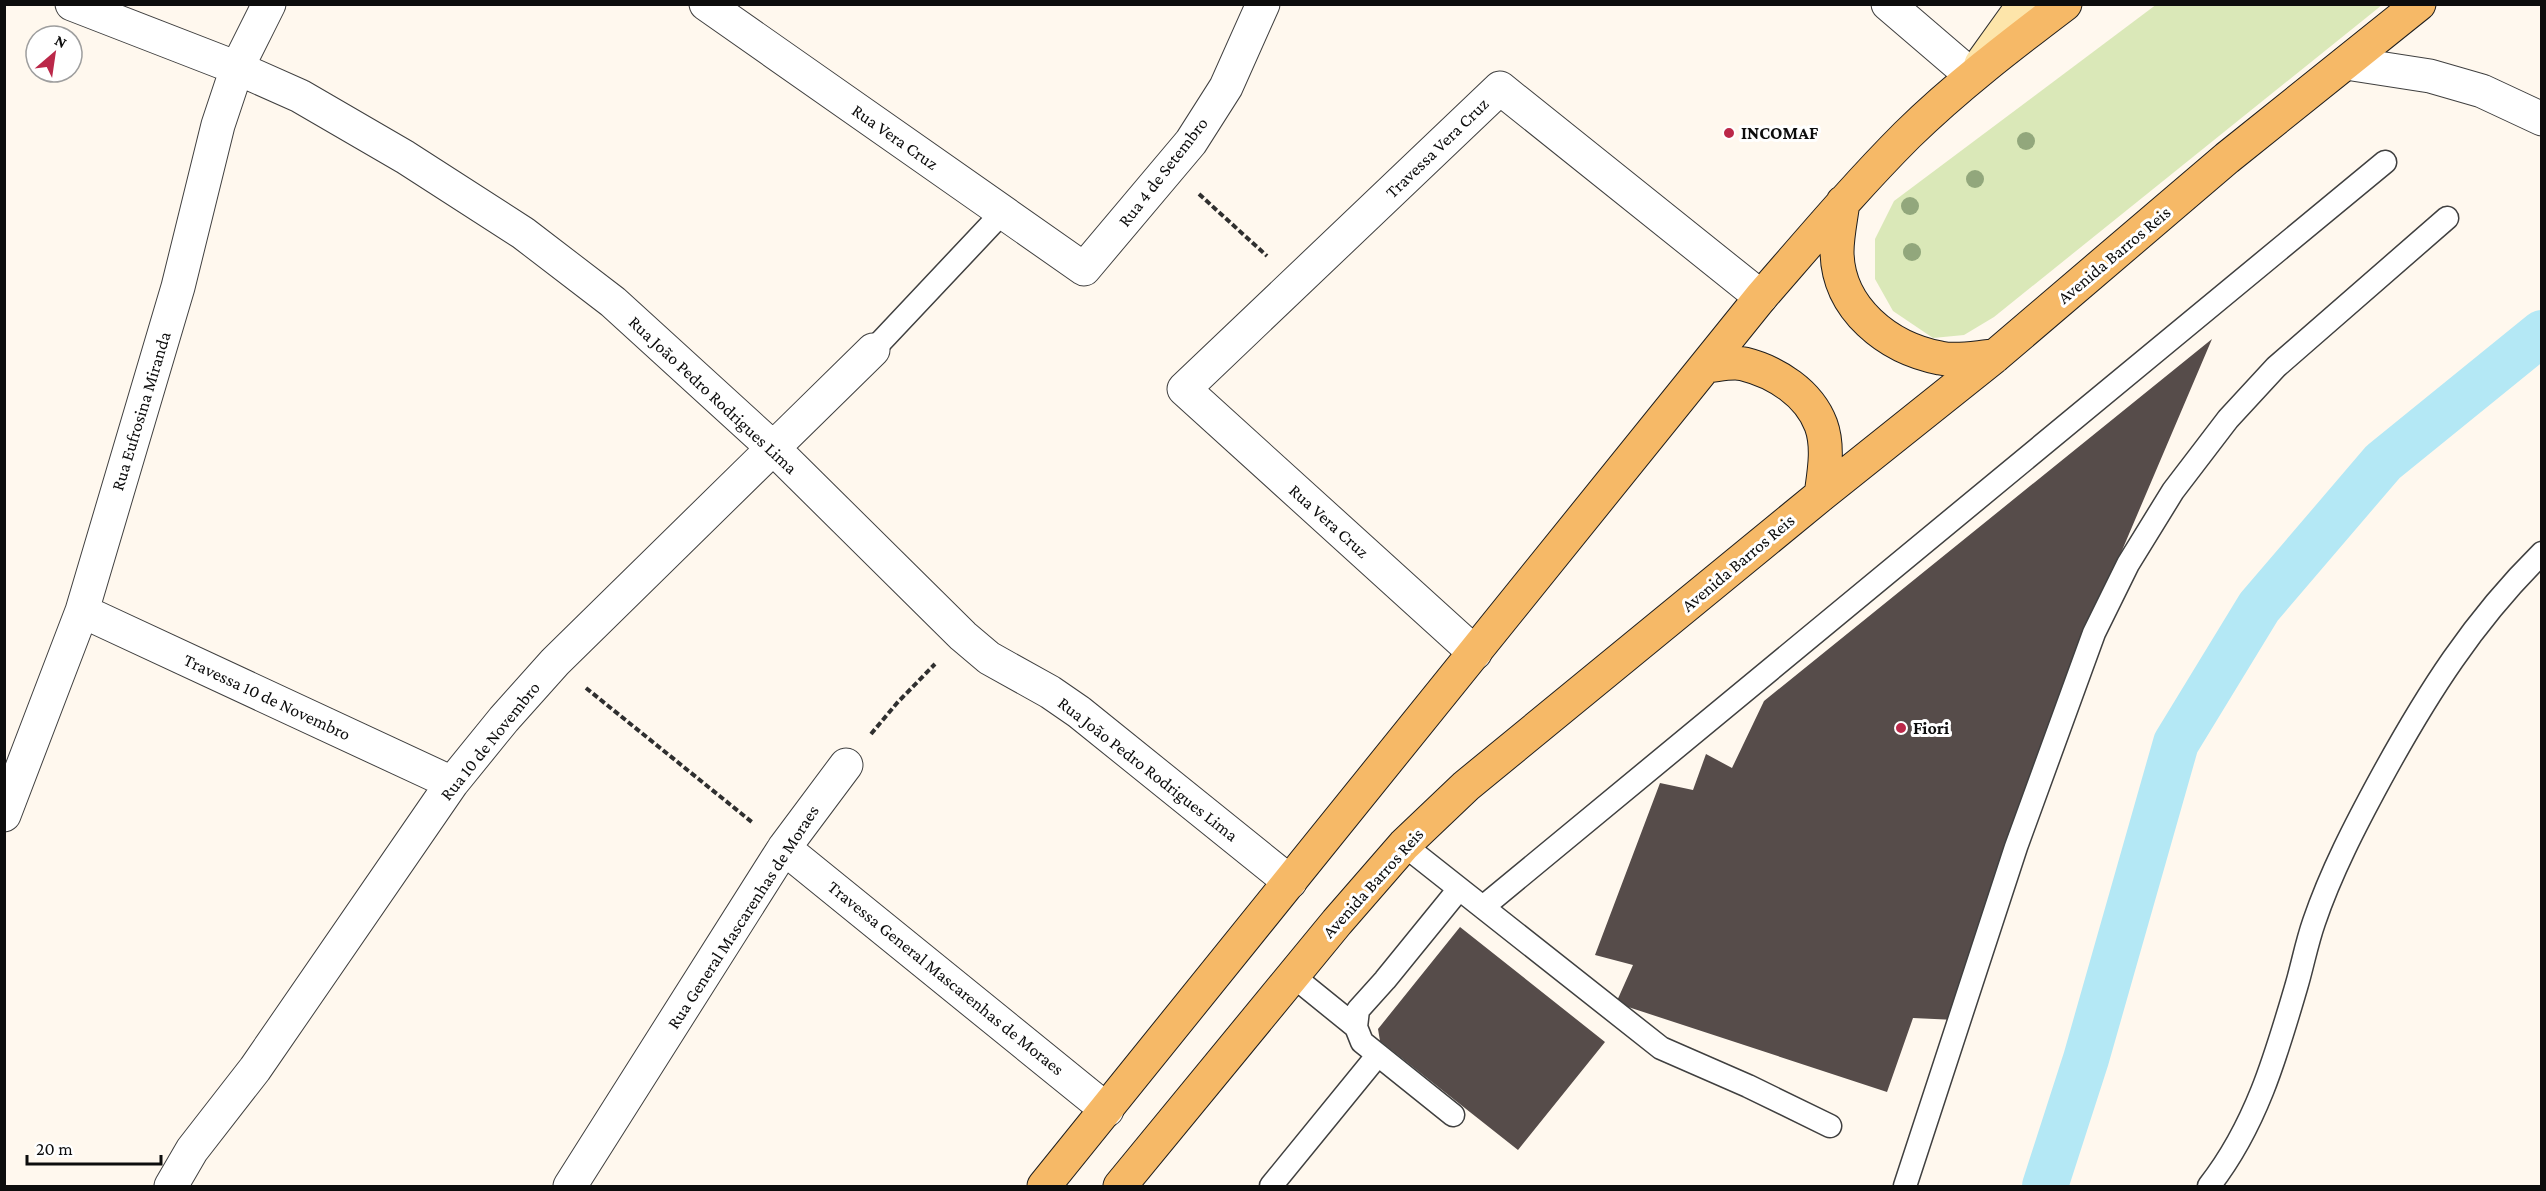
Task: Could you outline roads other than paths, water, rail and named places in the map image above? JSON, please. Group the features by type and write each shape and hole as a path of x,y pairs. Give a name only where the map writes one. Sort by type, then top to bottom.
{"main road":[{"path":"1972,76 2024,4"},
{"path":"1044,1186 1761,297 1843,202 1908,134 1972,76 2065,4"},
{"name":"Avenida Barros Reis","path":"1120,1186 1404,844 1466,786 1821,495 1995,356 2228,158 2419,4"},
{"path":"1843,202 1837,252 1844,291 1870,324 1904,348 1942,359 1995,356"},
{"path":"1706,366 1742,363 1775,375 1806,398 1822,426 1826,459 1821,495"}],"street":[{"name":"Rua João Pedro Rodrigues Lima","path":"72,4 237,68 300,96 405,157 523,233 613,302 772,447 963,636 989,658 1050,692 1079,712 1290,882"},
{"name":"Rua Eufrosina Miranda","path":"4,815 82,611 178,287 218,125 237,68 269,4"},
{"name":"Rua Vera Cruz","path":"706,4 1084,269"},
{"name":"Rua 4 de Setembro","path":"1084,269 1191,142 1226,87 1263,4"},
{"path":"1888,4 1972,76"},
{"path":"2346,63 2430,75 2482,91 2541,119"},
{"name":"Travessa Vera Cruz","path":"1184,389 1500,88 1761,297"},
{"name":"Rua 10 de Novembro","path":"171,1186 192,1150 268,1050 452,783 504,719 555,662 873,350"},
{"name":"Rua Vera Cruz","path":"1184,389 1475,653"},
{"name":"Travessa 10 de Novembro","path":"82,611 452,783"},
{"name":"Rua General Mascarenhas de Moraes","path":"570,1186 784,848 846,765"},
{"name":"Travessa General Mascarenhas de Moraes","path":"784,848 1107,1110"}],"lane":[{"path":"1483,908 2385,162"},
{"path":"873,350 1002,213"},
{"path":"1905,1186 2016,847 2094,633 2128,564 2173,491 2228,418 2268,375 2447,218"},
{"path":"2209,1186 2246,1131 2271,1069 2314,922 2350,835 2400,742 2448,664 2505,589 2541,553"},
{"path":"1404,844 1660,1048 1748,1086 1830,1126"},
{"path":"1453,1115 1377,1056 1362,1042 1356,1027 1358,1010 1459,889"},
{"path":"1293,976 1356,1027"},
{"path":"1271,1186 1377,1056"}],"waterway":[{"path":"2045,1186 2086,1059 2176,743 2259,607 2383,462 2542,333"}],"place":[{"name":"INCOMAF","path":"1729,133"},
{"name":"Fiori","path":"1901,728"}]}
